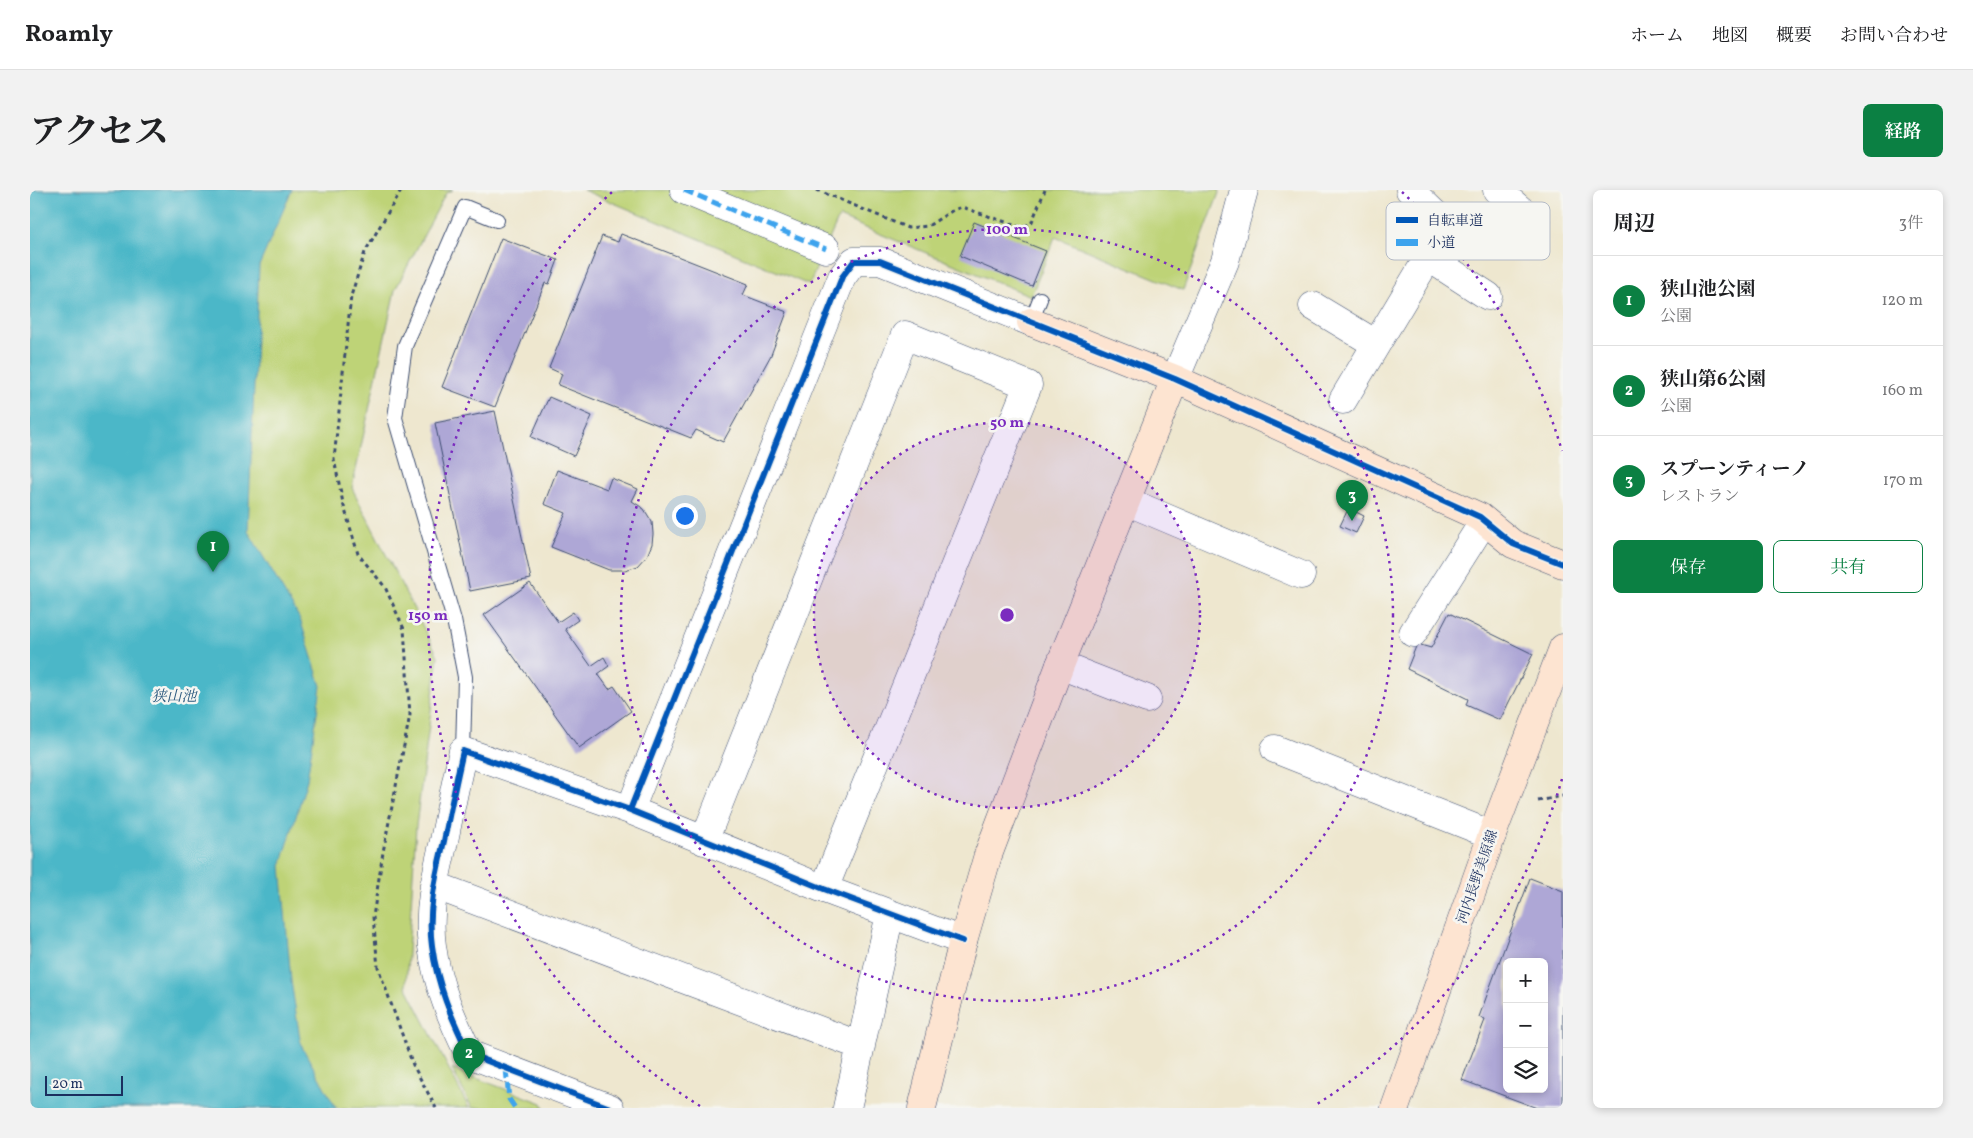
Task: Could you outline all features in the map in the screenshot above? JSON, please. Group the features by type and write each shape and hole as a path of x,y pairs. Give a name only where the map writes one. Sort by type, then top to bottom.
{"street":[{"path":"684,190 826,249"},
{"path":"922,1108 963,941 988,855 1060,665 1224,261 1244,190"},
{"path":"1410,190 1422,202"},
{"path":"1497,190 1511,202"},
{"path":"1343,400 1427,260"},
{"path":"1431,260 1488,296"},
{"path":"630,810 842,277 854,261 880,261 1036,311 1175,379 1471,513 1484,520 1513,544 1563,564"},
{"path":"1313,306 1376,344"},
{"path":"704,841 905,335 1028,385 824,889"},
{"path":"1126,501 1301,575"},
{"path":"1413,633 1484,520"},
{"name":"河内長野美原線","path":"1400,1107 1492,835 1563,648"},
{"path":"1060,665 1147,699"},
{"path":"1274,749 1492,835"},
{"path":"610,1108 469,1054 450,1016 440,984 432,946 432,910 434,885 463,751 630,810 824,889 963,941"},
{"path":"434,885 861,1046"},
{"path":"847,1108 890,914"}],"lane":[{"path":"463,751 465,677 456,630 395,418 405,346 465,206 497,220"}],"path":[{"path":"401,190 365,252 351,296 334,460 343,503 358,554 385,587 404,629 410,715 383,852 373,917 378,967 412,1065 436,1108"},
{"path":"816,190 908,228 928,226 953,210 962,207 1020,227 1031,224 1045,190"},
{"path":"1538,801 1563,796"}],"green space":[{"name":"狭山池","path":"30,190 453,190 446,193 395,290 352,488 438,656 416,826 406,986 469,1108 30,1108"},
{"path":"583,190 1220,190 1183,290 1055,237 1031,296 839,217 809,285"},
{"path":"452,1069 542,1103 544,1108 472,1108"}],"water":[{"name":"狭山池","path":"30,190 292,190 259,266 248,531 300,619 321,686 307,780 281,866 291,981 301,1045 336,1108 30,1108"}],"building":[{"path":"974,222 1046,251 1032,286 960,256"},
{"path":"621,234 748,284 743,295 787,312 771,355 723,442 696,430 691,438 558,385 562,374 549,368 602,236 618,242"},
{"path":"501,238 558,260 549,284 545,283 495,407 442,387"},
{"path":"549,397 592,416 574,456 531,437"},
{"path":"495,411 531,579 470,591 435,423"},
{"path":"557,470 607,489 611,478 638,489 632,501 644,509 652,522 653,534 652,544 647,556 638,566 625,570 609,570 551,547 566,513 544,504"},
{"path":"1351,503 1358,507 1356,512 1364,516 1356,533 1340,526"},
{"path":"530,583 558,622 573,612 578,620 565,629 591,666 604,657 609,666 598,674 609,689 614,686 631,711 579,748 484,615"},
{"path":"1449,613 1533,654 1500,720 1466,705 1468,699 1407,669 1417,644 1431,648"},
{"path":"1530,878 1563,891 1563,1108 1537,1108 1462,1080 1485,1020 1479,1017"}],"marked path":[{"path":"684,190 826,249"},
{"path":"506,1069 509,1099 515,1108"}],"cycle path":[{"path":"630,810 842,277 854,261 880,261 1175,379 1480,517 1513,544 1563,564"},
{"path":"610,1108 469,1054 451,1015 441,988 434,960 431,906 463,751 630,810 824,889 963,941"}],"place":[{"name":"スプーンティーノ","path":"1352,521"},
{"name":"狭山池公園","path":"213,572"},
{"name":"狭山第6公園","path":"469,1079"}]}
